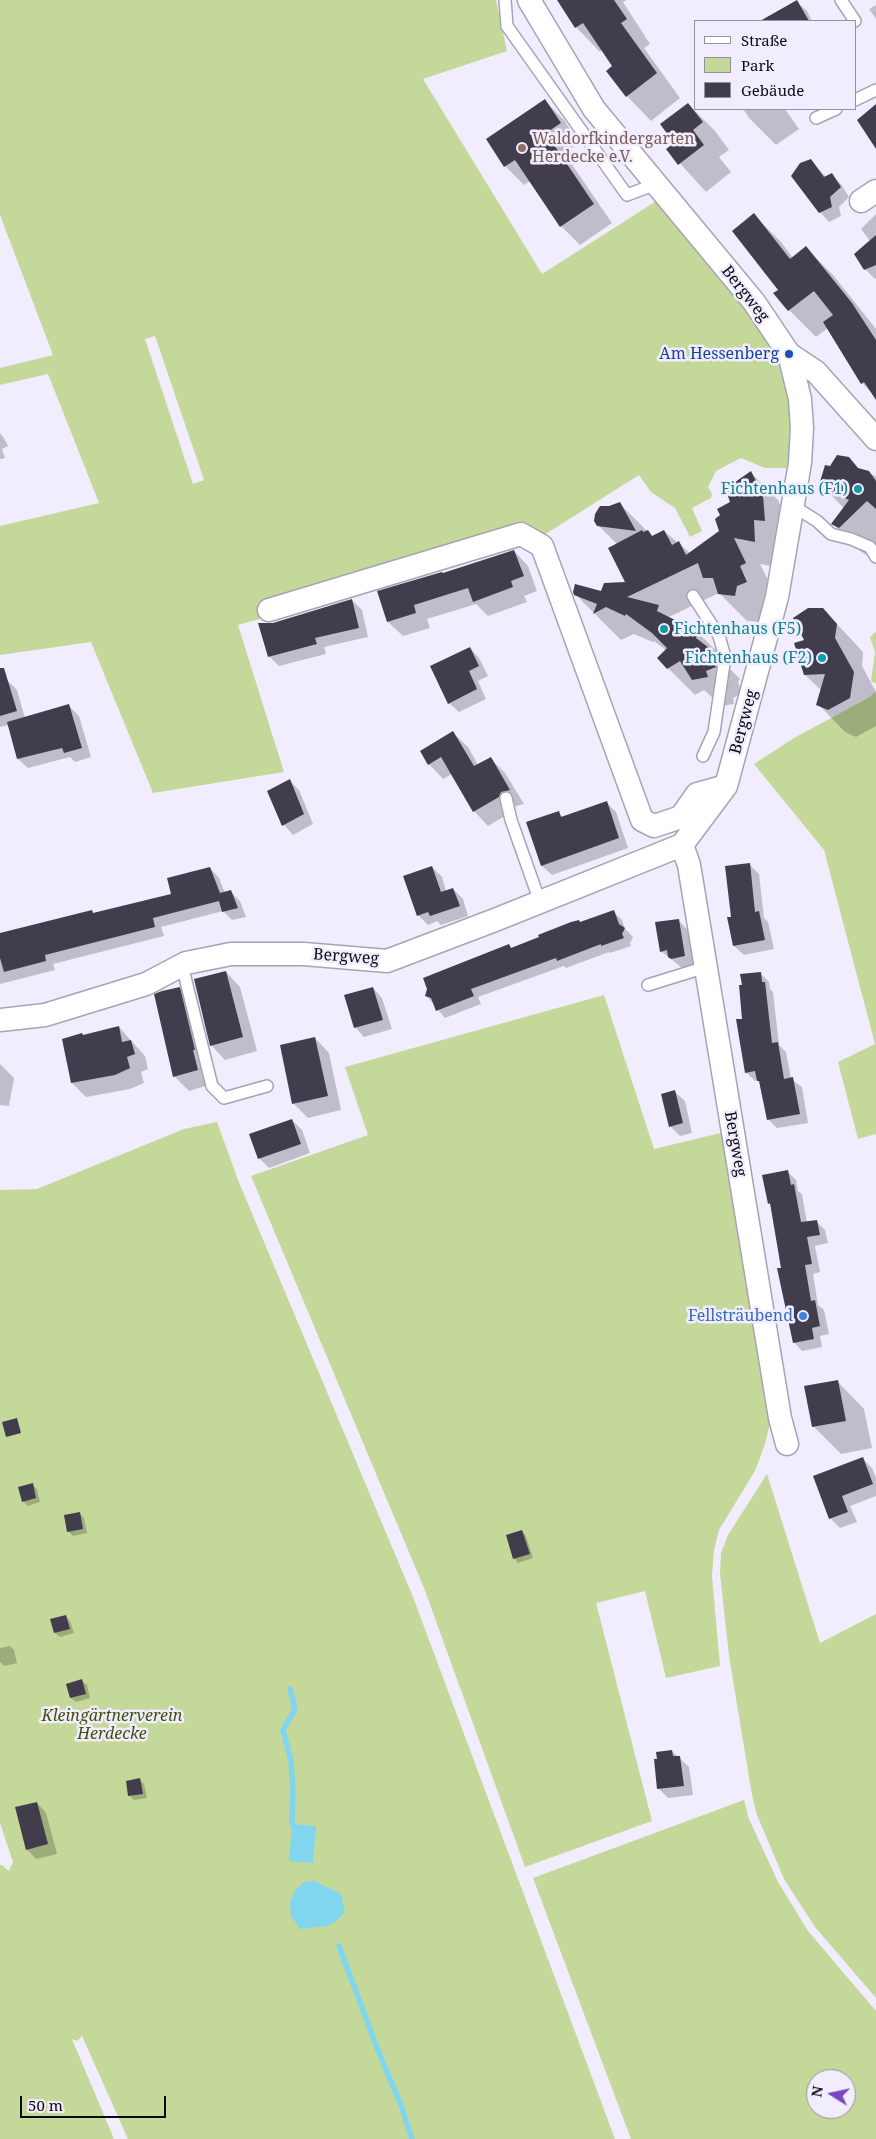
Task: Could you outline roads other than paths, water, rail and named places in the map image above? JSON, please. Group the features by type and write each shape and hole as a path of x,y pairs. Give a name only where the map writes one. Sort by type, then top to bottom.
{"street":[{"name":"Bergweg","path":"0,1020 54,1012 146,984 182,965 231,954 304,954 386,961 682,845 726,786 770,623 800,464 802,428 800,399 789,354 754,302 594,108 529,0"},
{"path":"789,354 816,372 876,439"},
{"path":"269,610 520,534 542,546 642,820 654,826 681,817 697,794 726,786"},
{"name":"Bergweg","path":"682,845 689,865 780,1418 787,1444"}],"lane":[{"path":"505,0 507,26 627,195 656,184"},
{"path":"840,0 853,20"},
{"path":"856,100 876,90"},
{"path":"816,118 834,110"},
{"path":"793,506 817,521 831,534 851,539 870,547 876,557"},
{"path":"693,596 719,636 725,657 714,732 703,756"},
{"path":"506,798 511,820 540,902"},
{"path":"182,965 212,1086 224,1098 267,1086"},
{"path":"648,985 706,967"}],"water":[{"path":"292,1824 316,1826 313,1863 289,1861"},
{"path":"314,1881 341,1894 345,1911 337,1921 327,1926 300,1929 291,1916 290,1903 295,1890 304,1882"}],"waterway":[{"path":"290,1689 295,1709 283,1730 291,1761 293,1789 292,1824"},
{"path":"339,1946 377,2048 401,2105 412,2139"}],"place":[{"name":"Waldorfkindergarten Herdecke e.V.","path":"522,148"},
{"name":"Am Hessenberg","path":"789,354"},
{"name":"Fichtenhaus (F1)","path":"858,489"},
{"name":"Fichtenhaus (F5)","path":"664,629"},
{"name":"Fichtenhaus (F2)","path":"822,658"},
{"name":"Fellsträubend","path":"803,1316"}],"park label":[{"name":"Kleingärtnerverein Herdecke","path":"112,1725"}]}
